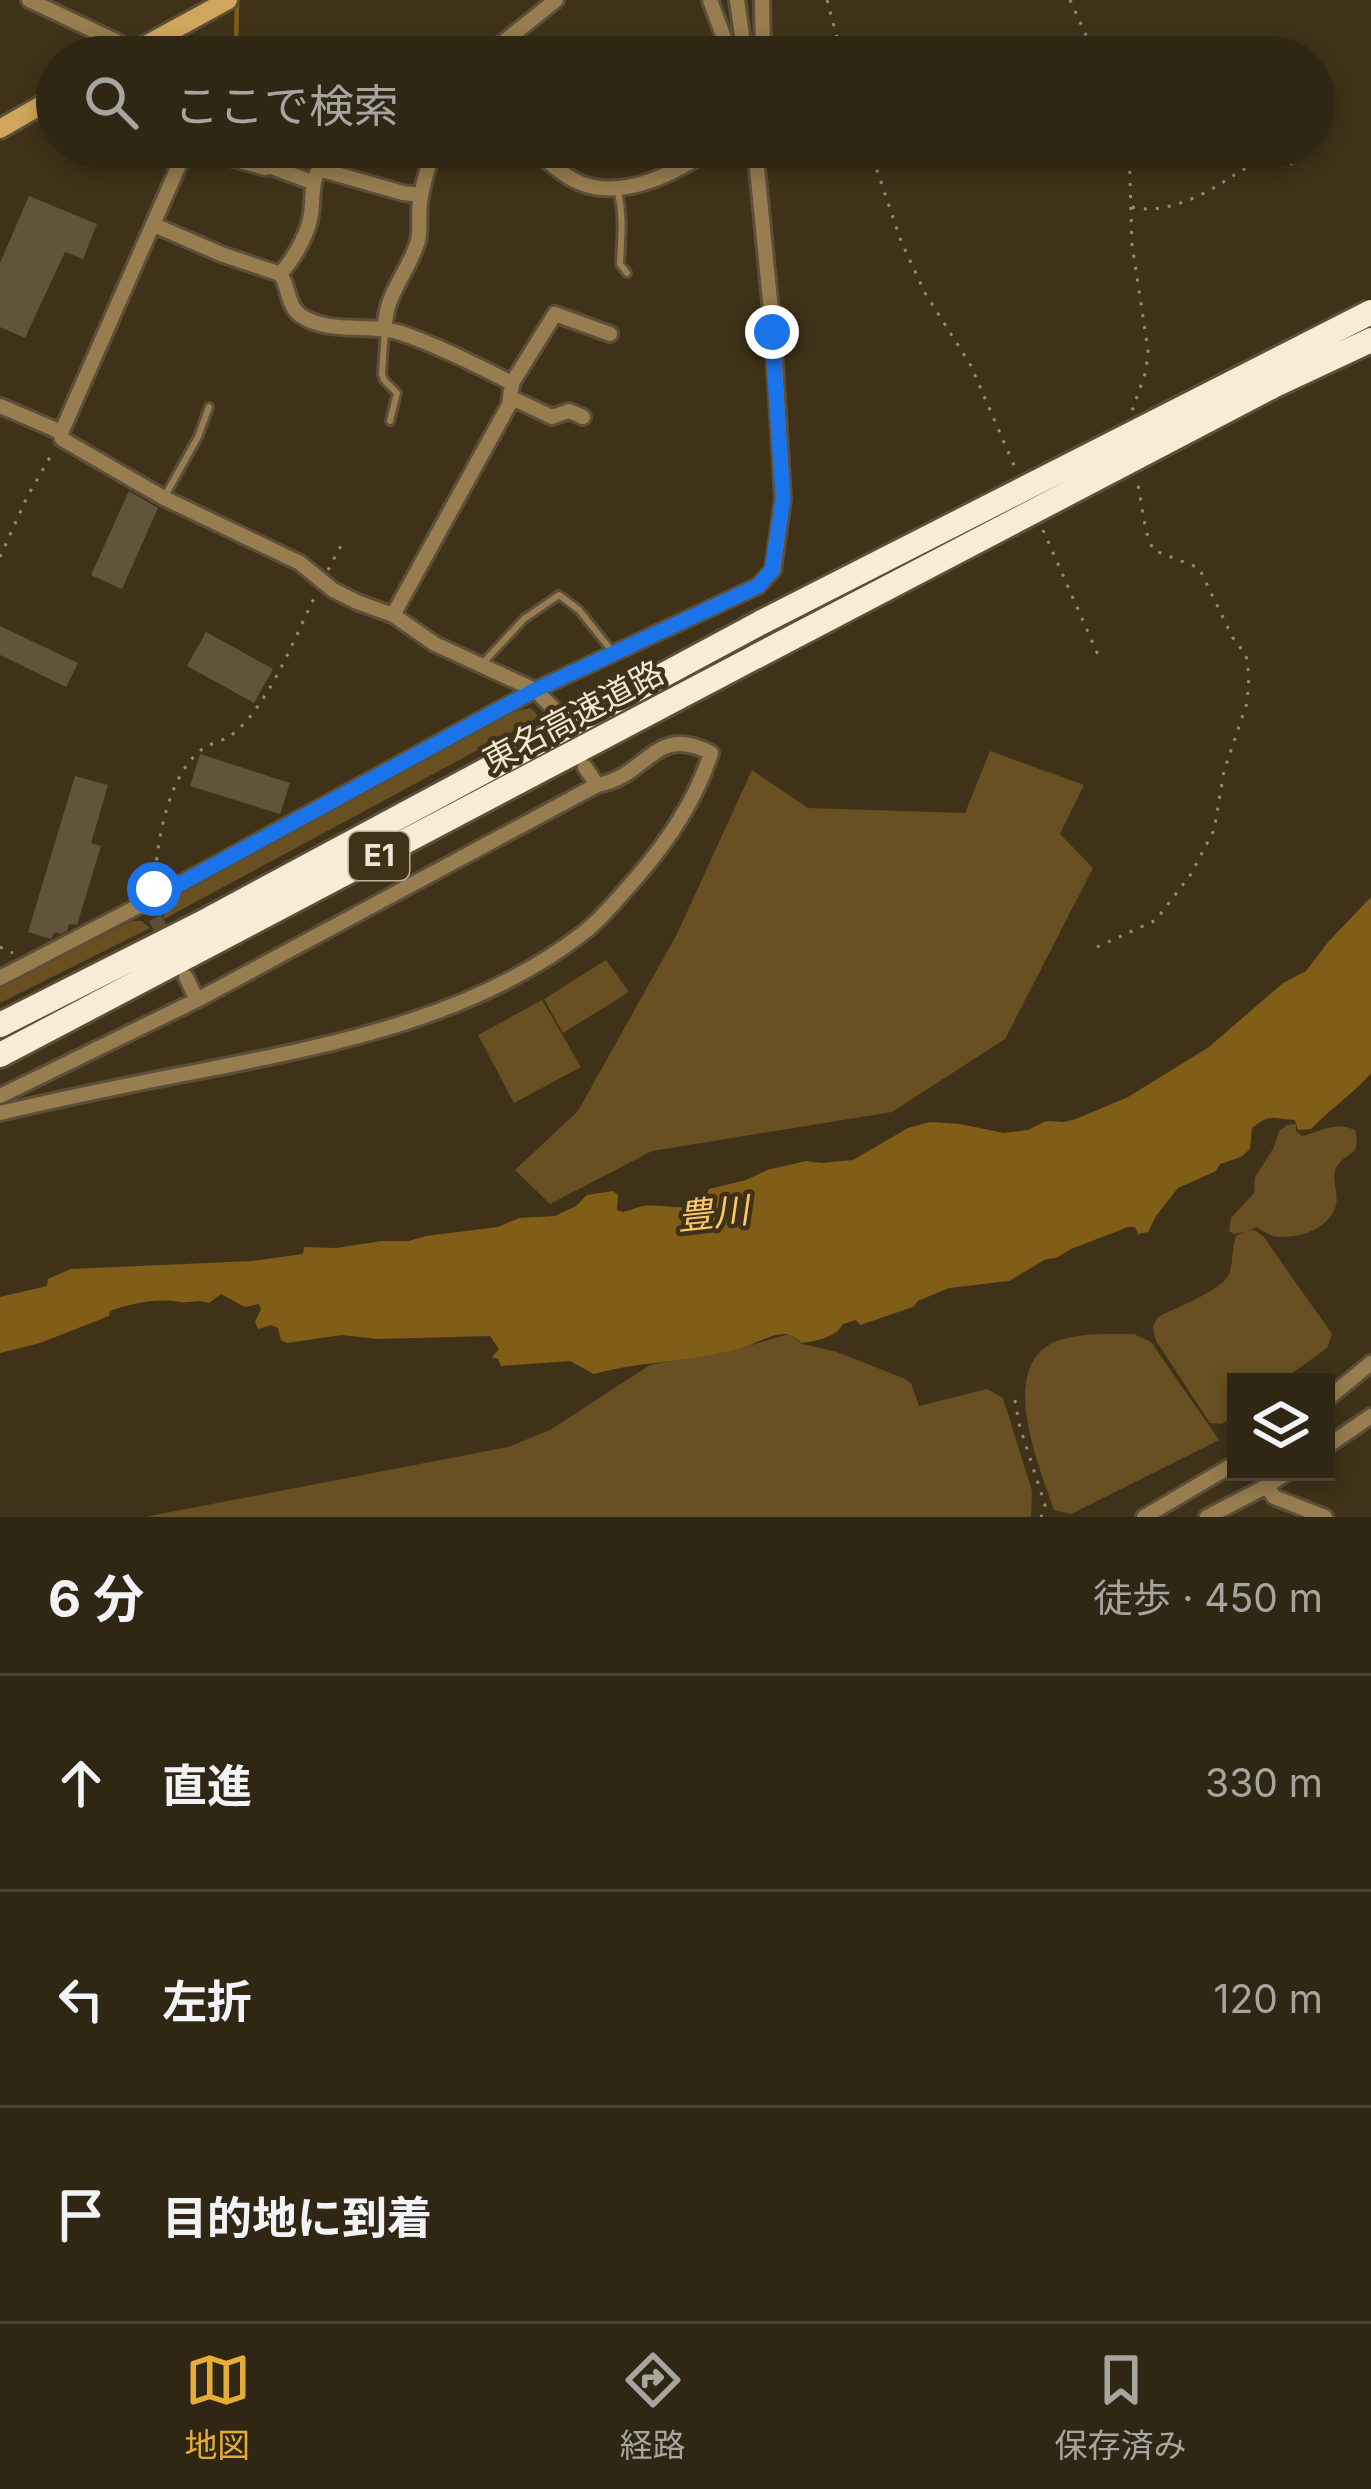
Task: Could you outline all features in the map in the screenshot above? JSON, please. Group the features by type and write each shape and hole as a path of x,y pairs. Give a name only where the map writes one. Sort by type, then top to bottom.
{"highway":[{"name":"東名高速道路","path":"0,1025 221,913 762,622 1371,312"},
{"name":"東名高速道路","path":"0,1055 1273,386 1371,340"}],"main road":[{"path":"162,36 228,0"},
{"path":"0,129 36,108"}],"street":[{"path":"29,0 105,36"},
{"path":"511,36 556,0"},
{"path":"710,0 723,36"},
{"path":"737,0 742,36"},
{"path":"762,0 763,36"},
{"path":"61,436 180,168"},
{"path":"274,168 312,182"},
{"path":"385,329 392,295 418,239 429,168"},
{"path":"555,168 581,184 618,189 682,168"},
{"path":"0,978 535,690 758,586 772,570 783,499 757,168"},
{"path":"280,274 310,220 312,182 319,169 422,194"},
{"path":"154,225 280,274 300,315 321,323 385,329 447,352 552,417 569,411 583,417"},
{"path":"392,615 555,314 610,334"},
{"path":"0,406 164,497 300,563 322,581 392,615 435,644 535,690 555,710"},
{"path":"0,1096 197,1000 597,785 616,782 668,744 682,741 711,753 691,802 657,854 591,927 516,977 459,1004 310,1048 0,1113"},
{"path":"585,767 597,785"},
{"path":"150,900 155,918"},
{"path":"186,977 197,1000"},
{"path":"1335,1393 1371,1364"},
{"path":"1335,1441 1371,1416"},
{"path":"1144,1517 1227,1468"},
{"path":"1207,1517 1274,1481"},
{"path":"1267,1486 1274,1496 1325,1517"}],"lane":[{"path":"618,189 623,227 620,264 627,273"},
{"path":"385,329 382,374 397,393 390,421"},
{"path":"164,497 209,406"},
{"path":"481,666 524,619 559,595 578,610 612,654"}],"path":[{"path":"827,0 836,36"},
{"path":"1070,0 1086,36"},
{"path":"875,168 925,293 970,364 1016,469"},
{"path":"1128,425 1148,350 1132,244 1129,168"},
{"path":"1132,207 1142,210 1179,203 1248,168"},
{"path":"0,557 61,436"},
{"path":"1097,947 1156,920 1192,874 1214,830 1225,771 1247,703 1246,655 1199,568 1153,550 1134,463"},
{"path":"1044,532 1099,657"},
{"path":"150,900 162,828 187,766 206,746 231,736 256,709 344,539"},
{"path":"1016,1400 1045,1505 1041,1517"}],"shaded area":[{"path":"531,708 539,717 164,919 162,903 515,711"},
{"path":"990,751 1084,785 1060,834 1093,868 1005,1039 892,1112 652,1151 550,1204 515,1170 578,1111 677,934 752,770 808,808 965,813"},
{"path":"132,921 142,921 150,928 0,1003 0,987"},
{"path":"606,960 629,992 563,1033 544,999"},
{"path":"542,1000 581,1067 514,1103 478,1035"},
{"path":"1296,1124 1302,1136 1348,1127 1355,1130 1357,1139 1355,1150 1335,1172 1337,1201 1327,1221 1302,1235 1273,1236 1256,1227 1247,1231 1263,1236 1332,1334 1327,1348 1292,1373 1227,1373 1227,1420 1210,1423 1155,1339 1153,1326 1158,1317 1206,1294 1228,1276 1236,1236 1244,1232 1229,1231 1231,1218 1254,1193 1255,1177 1279,1131"},
{"path":"789,1334 802,1344 903,1378 911,1383 919,1406 987,1389 1003,1398 1032,1491 1031,1517 145,1517 508,1447 550,1430 650,1365"},
{"path":"1134,1334 1151,1342 1219,1440 1071,1514 1054,1510 1033,1447 1025,1399 1035,1358 1050,1344 1069,1337"}],"water":[{"name":"豊川","path":"1371,897 1371,1073 1364,1081 1311,1129 1298,1130 1295,1120 1272,1118 1258,1123 1252,1128 1250,1149 1178,1188 1148,1232 1138,1234 1135,1227 1128,1227 1046,1259 1009,1281 949,1288 913,1307 860,1325 856,1320 843,1324 814,1341 802,1343 781,1334 712,1355 594,1374 570,1361 501,1366 492,1357 499,1349 490,1336 377,1339 342,1335 287,1343 281,1340 278,1328 258,1329 259,1304 245,1307 221,1294 209,1303 162,1301 127,1306 40,1343 0,1353 0,1297 47,1286 48,1279 71,1269 253,1261 303,1254 304,1247 409,1241 498,1227 519,1218 555,1216 587,1195 613,1191 618,1195 617,1210 623,1212 643,1206 689,1206 704,1198 709,1189 767,1170 806,1161 853,1160 908,1128 930,1122 1004,1133 1028,1130 1046,1121 1076,1119 1128,1097 1209,1047 1283,983 1306,971"}],"building":[{"path":"29,196 97,224 83,259 65,252 25,338 0,327 0,263"},
{"path":"129,491 158,508 122,589 91,575"},
{"path":"0,626 78,663 66,687 0,655"},
{"path":"206,632 273,669 254,703 187,666"},
{"path":"200,754 290,783 280,814 190,786"},
{"path":"75,776 108,785 91,843 101,846 77,925 69,924 67,931 55,932 51,939 28,932"}],"waterway":[{"path":"236,36 237,0"}],"tunnel":[{"path":"155,918 170,946"}],"route":[{"path":"154,889 156,897 535,690 758,586 772,570 783,499 772,332"}]}
